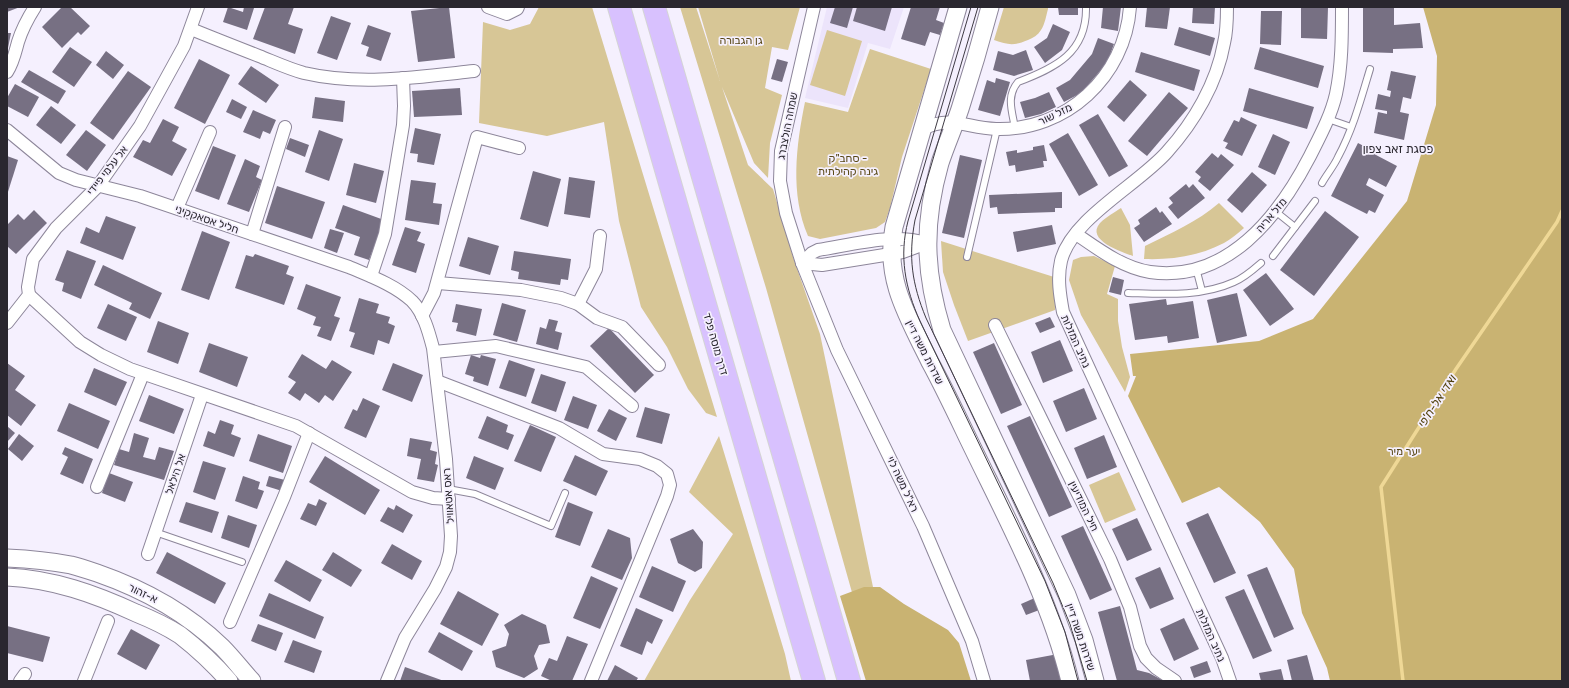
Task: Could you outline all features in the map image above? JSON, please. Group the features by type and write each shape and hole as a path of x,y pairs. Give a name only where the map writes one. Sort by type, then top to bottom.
{"highway":[{"name":"דרך מוסה פלד","path":"619,7 814,681"},
{"path":"654,7 849,681"}],"street":[{"path":"7,72 12,65 18,41 27,19 35,7"},
{"name":"אל עלמי פיידי","path":"29,295 28,287 33,259 56,228 98,186 140,126 175,65 191,29 198,7"},
{"path":"488,7 507,14 518,7"},
{"name":"שמחה הולצברג","path":"812,290 782,199 779,166 785,129 814,7"},
{"name":"שדרות משה דיין","path":"958,7 922,129 892,246 894,278 901,304 954,409 1036,582 1055,629 1070,681"},
{"name":"שדרות משה דיין","path":"990,7 955,122 940,163 930,208 927,243 928,264 942,330 1067,595 1084,640 1095,681"},
{"name":"מזל שור","path":"922,129 937,123 955,122 974,127 996,129 1015,128 1046,120 1064,112 1083,99 1108,73 1116,60 1124,40 1129,23 1130,7"},
{"name":"נתיב המזלות","path":"1227,7 1224,43 1218,67 1205,96 1188,125 1167,152 1147,171 1098,210 1076,234 1066,248 1061,260 1059,286 1063,312 1222,658 1230,681"},
{"name":"מזל אריה","path":"1076,234 1109,256 1136,269 1166,273 1184,272 1205,266 1227,256 1258,232 1288,195 1302,172 1328,119 1336,94 1338,80 1342,35 1342,7"},
{"path":"191,29 280,65 305,73 363,79 403,78 474,71"},
{"path":"370,276 385,234 403,125 403,78"},
{"path":"252,234 285,127"},
{"name":"חליל אסאקקיני","path":"7,130 59,173 76,180 140,196 349,267 370,276 397,291 412,302"},
{"path":"177,208 210,132"},
{"path":"422,316 438,283 477,137 519,148"},
{"path":"578,304 596,269 600,236"},
{"path":"802,263 812,253 818,250 892,246 912,239 927,243"},
{"path":"438,283 521,290 561,298 578,304 597,318 622,327 659,365"},
{"name":"רא\"ל משה לוי","path":"812,290 838,350 923,526 972,641 984,681"},
{"path":"7,323 29,295 80,342 101,355 130,369 202,395 296,426 412,492 433,498 448,494"},
{"name":"ראס אטאוויל","path":"387,681 405,638 435,589 446,567 450,552 451,536 448,494 434,352 430,335 422,316 412,302"},
{"name":"חיל המודיעין","path":"995,325 1110,559 1130,607 1140,646 1146,658 1156,668 1175,681"},
{"path":"434,352 496,346 586,367 632,406"},
{"path":"97,487 143,374"},
{"path":"437,381 559,428 603,454 640,460 656,466 667,474 670,485 667,496 591,681"},
{"name":"אל הילאל","path":"148,554 202,395"},
{"path":"230,622 284,497 309,433"},
{"name":"א-זהור","path":"7,558 30,559 72,565 112,578 140,590 175,609 199,628 222,647 252,681"},
{"name":"א-זהור","path":"7,577 24,578 78,590 104,598 157,622 178,635 211,661 229,681"},
{"path":"84,681 108,621"}],"lane":[{"path":"1015,128 1010,104 1011,94 1014,87 1018,82 1057,65 1067,57 1081,36 1086,7"},
{"path":"1322,183 1338,158 1351,127 1370,69"},
{"path":"1328,119 1351,127"},
{"path":"967,257 996,129"},
{"path":"1273,256 1315,201"},
{"path":"1276,211 1295,227"},
{"path":"1128,293 1172,294 1202,291 1234,282 1261,263"},
{"path":"1196,268 1202,291"},
{"path":"448,494 475,494 551,526 565,493"},
{"path":"155,532 242,562"}],"shaded area":[{"path":"827,7 904,7 890,49 868,43 848,108 805,98"}],"green space":[{"path":"539,7 592,7 717,417 706,413 688,389 667,347 641,307 619,221 604,122 547,136 479,123 483,22 510,30 530,24"},
{"name":"גן הגבורה","path":"680,7 696,7 720,81 698,7 800,7 788,50 772,47 765,88 782,95 770,143 768,178 754,163 722,87 748,165 773,189 794,260 820,334 873,587 853,596 766,288"},
{"path":"1004,7 1048,7 1048,9 1044,25 1037,35 1023,42 1011,44 994,40"},
{"name":"יער מיר","path":"1423,7 1562,7 1562,681 1330,681 1327,668 1302,613 1294,569 1260,522 1219,487 1182,503 1128,396 1136,376 1133,376 1130,354 1259,341 1313,319 1407,201 1436,105 1437,56"},
{"path":"827,30 862,41 845,96 810,85"},
{"name":"סחב\"ק - גינה קהילתית","path":"870,49 931,69 902,157 890,208 885,222 876,228 820,239 808,236 802,220 799,204 796,170 799,136 805,102 848,112"},
{"path":"1219,203 1244,228 1232,238 1215,247 1195,254 1165,259 1144,259 1145,246 1193,222"},
{"path":"1121,208 1130,225 1133,256 1121,252 1107,244 1097,235 1097,229 1100,223"},
{"path":"941,241 1054,277 1055,310 968,341 943,272"},
{"path":"1094,256 1115,266 1107,294 1118,299 1118,321 1122,347 1130,377 1125,392 1081,315 1069,280 1073,260 1081,257"},
{"path":"719,436 785,654 791,681 644,681 690,600 733,534 689,492"},
{"path":"1119,472 1136,510 1105,523 1089,485"},
{"path":"864,587 880,587 904,604 948,630 959,643 971,681 866,681 840,596"}],"building":[{"path":"7,7 20,7 7,12"},
{"path":"62,7 70,7 90,26 81,35 78,32 62,48 42,27"},
{"path":"228,7 243,12 244,7 254,8 247,30 223,22"},
{"path":"265,7 294,7 288,24 303,29 295,54 253,39"},
{"path":"449,7 455,58 418,62 411,11"},
{"path":"835,7 853,7 847,28 830,23"},
{"path":"857,7 892,7 885,31 853,21"},
{"path":"911,7 940,7 936,20 944,23 940,35 930,32 925,46 901,39"},
{"path":"1058,7 1078,7 1078,15 1059,15"},
{"path":"1103,7 1121,7 1118,31 1101,28"},
{"path":"1147,7 1170,7 1167,29 1145,27"},
{"path":"1193,7 1215,7 1214,24 1192,23"},
{"path":"1301,7 1328,7 1327,39 1301,38"},
{"path":"1363,7 1394,7 1394,25 1420,23 1423,48 1393,49 1393,53 1363,52"},
{"path":"1261,11 1282,11 1281,45 1260,44"},
{"path":"331,16 351,23 337,60 317,53"},
{"path":"1053,24 1070,32 1062,50 1045,63 1034,47 1047,38"},
{"path":"368,25 391,33 381,61 366,56 369,47 361,44"},
{"path":"1179,27 1215,38 1210,56 1174,45"},
{"path":"7,33 11,33 8,48 7,48"},
{"path":"1098,38 1114,44 1107,63 1081,93 1064,102 1056,88 1070,80 1092,54"},
{"path":"70,47 92,62 74,87 52,72"},
{"path":"1260,47 1324,66 1318,88 1254,69"},
{"path":"1026,50 1033,70 1014,76 993,70 998,51 1013,55"},
{"path":"106,51 124,65 113,79 96,65"},
{"path":"1141,52 1200,70 1194,91 1135,72"},
{"path":"199,59 230,75 205,124 174,108"},
{"path":"777,59 788,62 782,82 771,79"},
{"path":"251,66 279,85 266,103 238,84"},
{"path":"29,70 66,91 58,104 21,82"},
{"path":"128,71 151,87 113,140 90,123"},
{"path":"1391,71 1416,76 1411,99 1403,97 1400,112 1409,114 1404,140 1374,133 1378,112 1387,114 1387,111 1375,109 1378,94 1390,97 1391,91 1387,90"},
{"path":"996,78 1010,82 1000,116 978,110 987,80 995,83"},
{"path":"1130,80 1147,95 1124,122 1107,107"},
{"path":"15,84 39,97 28,117 7,106 7,98"},
{"path":"460,88 462,115 414,117 412,91"},
{"path":"1249,88 1314,107 1307,129 1243,111"},
{"path":"1049,92 1056,107 1041,114 1025,118 1020,102"},
{"path":"1169,92 1188,108 1147,156 1128,141"},
{"path":"315,97 345,101 343,122 312,118"},
{"path":"232,99 247,107 241,119 226,112"},
{"path":"51,106 76,125 61,144 36,125"},
{"path":"253,110 276,120 270,134 263,131 260,139 243,132"},
{"path":"1098,114 1128,166 1109,177 1079,125"},
{"path":"1241,117 1257,125 1242,156 1225,148 1228,143 1223,141 1234,120 1239,122"},
{"path":"163,119 179,127 172,141 187,149 172,176 133,157 143,140 150,143"},
{"path":"415,128 441,134 434,165 417,162 418,154 410,153"},
{"path":"86,130 106,145 87,171 66,155"},
{"path":"319,130 343,139 329,181 305,172"},
{"path":"1068,133 1098,185 1079,196 1049,144"},
{"path":"1273,134 1290,142 1275,175 1258,167"},
{"path":"290,138 309,145 305,157 286,149"},
{"path":"1358,143 1397,166 1386,187 1369,178 1366,185 1384,195 1375,213 1369,210 1367,214 1331,196"},
{"path":"1044,145 1047,161 1043,161 1044,167 1016,172 1015,165 1009,166 1006,152 1017,150 1017,153 1033,150 1033,147"},
{"path":"213,146 236,155 219,200 195,191"},
{"path":"1212,153 1218,158 1221,154 1234,165 1210,191 1198,181 1201,177 1195,172"},
{"path":"960,155 982,160 964,238 942,233"},
{"path":"7,156 18,160 7,195"},
{"path":"245,159 260,166 256,177 262,180 249,212 227,204"},
{"path":"354,163 384,171 376,203 346,195"},
{"path":"533,171 561,179 548,227 520,219"},
{"path":"1252,172 1267,185 1242,213 1227,200"},
{"path":"569,177 595,181 590,218 564,214"},
{"path":"411,180 436,183 433,203 442,204 439,225 405,220"},
{"path":"1186,184 1189,188 1193,184 1205,198 1178,219 1168,207 1173,203 1169,198"},
{"path":"277,186 325,202 312,239 265,223"},
{"path":"1062,192 1062,208 1055,208 1055,212 998,214 997,207 990,208 989,195"},
{"path":"343,205 384,220 369,260 354,255 360,237 335,228"},
{"path":"1156,207 1160,213 1162,211 1172,224 1144,242 1134,228 1140,224 1138,220"},
{"path":"34,210 47,223 16,254 7,246 7,225 18,214 24,220"},
{"path":"1325,211 1359,237 1314,296 1280,270"},
{"path":"106,216 136,227 123,260 80,243 86,227 99,233"},
{"path":"1052,225 1056,244 1017,252 1013,232"},
{"path":"405,227 421,232 417,241 425,244 416,273 392,265"},
{"path":"330,229 344,233 337,253 324,248"},
{"path":"202,231 230,242 209,300 181,290"},
{"path":"468,237 499,246 490,275 459,266"},
{"path":"67,250 96,261 81,299 62,291 64,283 55,280"},
{"path":"514,251 571,259 568,280 561,279 560,285 518,279 519,272 511,270"},
{"path":"255,254 289,266 286,274 294,277 284,305 235,288 246,255 253,257"},
{"path":"103,265 162,293 150,319 129,309 132,303 94,285"},
{"path":"1266,273 1294,309 1270,326 1243,290"},
{"path":"1113,277 1124,280 1121,295 1109,292"},
{"path":"306,284 341,297 334,316 340,318 331,341 317,336 321,327 313,325 316,317 297,309"},
{"path":"1237,293 1247,336 1217,343 1207,300"},
{"path":"359,298 379,304 376,313 390,317 388,323 395,326 389,344 378,340 374,355 350,347 355,333 349,331"},
{"path":"1166,299 1167,305 1193,301 1199,338 1168,343 1167,336 1135,340 1129,304"},
{"path":"502,303 526,310 517,342 493,335"},
{"path":"108,304 137,317 126,341 97,328"},
{"path":"456,304 482,309 476,336 456,331 458,323 452,322"},
{"path":"1050,317 1055,327 1040,333 1035,323"},
{"path":"549,319 558,321 555,331 562,333 558,350 536,344 540,327 546,329"},
{"path":"158,321 189,333 178,364 147,352"},
{"path":"609,328 654,375 635,393 590,346"},
{"path":"1060,340 1073,371 1043,383 1031,352"},
{"path":"209,343 248,357 237,387 199,372"},
{"path":"994,343 1022,405 1001,414 973,352"},
{"path":"302,354 326,369 332,360 352,372 333,401 325,395 319,403 305,393 300,401 288,393 296,382 288,377"},
{"path":"471,355 480,358 481,355 496,359 488,386 473,381 474,377 465,374"},
{"path":"509,360 535,369 526,397 499,388"},
{"path":"7,363 25,376 15,390 36,405 21,426 7,415"},
{"path":"393,363 423,375 412,402 382,390"},
{"path":"94,368 127,382 116,406 84,392"},
{"path":"541,374 566,382 556,412 531,403"},
{"path":"1084,388 1097,419 1066,432 1053,401"},
{"path":"149,395 184,409 174,434 139,421"},
{"path":"573,396 597,405 588,429 564,420"},
{"path":"363,398 380,406 366,438 344,428 353,409 357,411"},
{"path":"69,403 110,421 98,449 57,431"},
{"path":"645,407 670,414 662,444 636,437"},
{"path":"609,409 627,418 616,441 597,431"},
{"path":"487,416 508,425 506,432 514,435 508,450 478,438"},
{"path":"1030,416 1072,507 1049,517 1007,426"},
{"path":"220,420 234,425 231,434 241,438 234,457 203,446 208,431 215,434"},
{"path":"530,425 556,437 541,472 514,461"},
{"path":"7,426 15,433 7,442"},
{"path":"134,433 149,438 143,457 155,460 159,447 174,451 164,480 114,465 119,449 129,452"},
{"path":"19,434 34,446 22,461 8,449"},
{"path":"258,434 292,446 283,473 249,461"},
{"path":"1104,435 1117,467 1087,479 1074,448"},
{"path":"410,438 432,442 430,450 437,452 435,464 438,465 434,482 417,479 421,459 407,456"},
{"path":"65,447 93,459 83,484 60,474 68,457 62,454"},
{"path":"575,455 608,471 596,496 563,481"},
{"path":"325,456 380,490 365,515 309,482"},
{"path":"474,456 504,468 495,490 466,478"},
{"path":"203,461 226,468 215,500 193,492"},
{"path":"109,473 133,482 125,502 102,493"},
{"path":"243,476 260,482 258,489 264,491 257,509 235,501"},
{"path":"269,476 285,480 282,491 266,486"},
{"path":"319,499 327,503 316,526 300,519 308,503 316,506"},
{"path":"186,502 219,512 212,533 179,522"},
{"path":"568,502 593,512 580,546 555,537"},
{"path":"396,505 413,515 403,533 380,521 388,507 394,510"},
{"path":"1208,513 1236,573 1214,583 1186,523"},
{"path":"228,515 257,525 249,548 221,538"},
{"path":"1137,518 1152,550 1127,561 1112,529"},
{"path":"1083,526 1112,590 1090,600 1061,536"},
{"path":"608,529 630,538 632,558 622,580 591,567"},
{"path":"693,529 703,542 702,568 695,572 678,563 670,539"},
{"path":"392,544 422,561 412,580 381,563"},
{"path":"167,552 226,583 215,604 156,573"},
{"path":"333,552 362,570 351,587 322,570"},
{"path":"286,560 322,580 310,602 274,581"},
{"path":"652,566 686,581 673,612 639,597"},
{"path":"1160,567 1174,599 1150,609 1135,578"},
{"path":"1267,567 1294,629 1274,638 1247,575"},
{"path":"591,576 618,588 600,629 573,618"},
{"path":"1244,589 1272,651 1253,659 1225,597"},
{"path":"458,591 499,614 482,646 440,624"},
{"path":"269,593 324,617 315,639 259,616"},
{"path":"1037,597 1042,609 1026,615 1021,604"},
{"path":"1120,606 1137,670 1149,673 1164,681 1117,681 1098,612"},
{"path":"636,608 663,620 652,644 647,641 642,655 620,646"},
{"path":"522,614 546,625 550,643 539,645 534,656 538,669 524,678 496,667 492,651 506,646 509,634 504,625"},
{"path":"1184,618 1199,649 1174,661 1160,629"},
{"path":"258,624 283,633 276,651 251,641"},
{"path":"7,626 50,637 43,662 7,653"},
{"path":"131,629 160,645 146,670 117,654"},
{"path":"439,632 473,651 462,671 428,652"},
{"path":"567,636 588,644 572,681 552,681 541,676 549,658 557,661"},
{"path":"293,640 322,651 314,673 284,662"},
{"path":"1058,654 1063,681 1030,681 1026,660"},
{"path":"1307,655 1314,681 1292,681 1287,660"},
{"path":"1207,661 1211,672 1194,678 1190,667"},
{"path":"615,665 638,678 636,681 607,681"},
{"path":"405,667 444,681 400,681"},
{"path":"1281,669 1284,681 1261,681 1259,673"}],"waterway":[{"name":"ואדי אל-ח'פי","path":"1403,681 1381,487 1456,369 1557,222 1562,211"}],"tram line":[{"path":"971,7 908,221 904,247 905,272 907,284 920,321 1045,581 1065,632 1078,681"},
{"path":"978,7 915,220 912,246 913,270 917,294 926,318 1053,583 1070,624 1087,681"}],"district":[{"name":"פסגת זאב צפון","path":"1398,149"}]}
